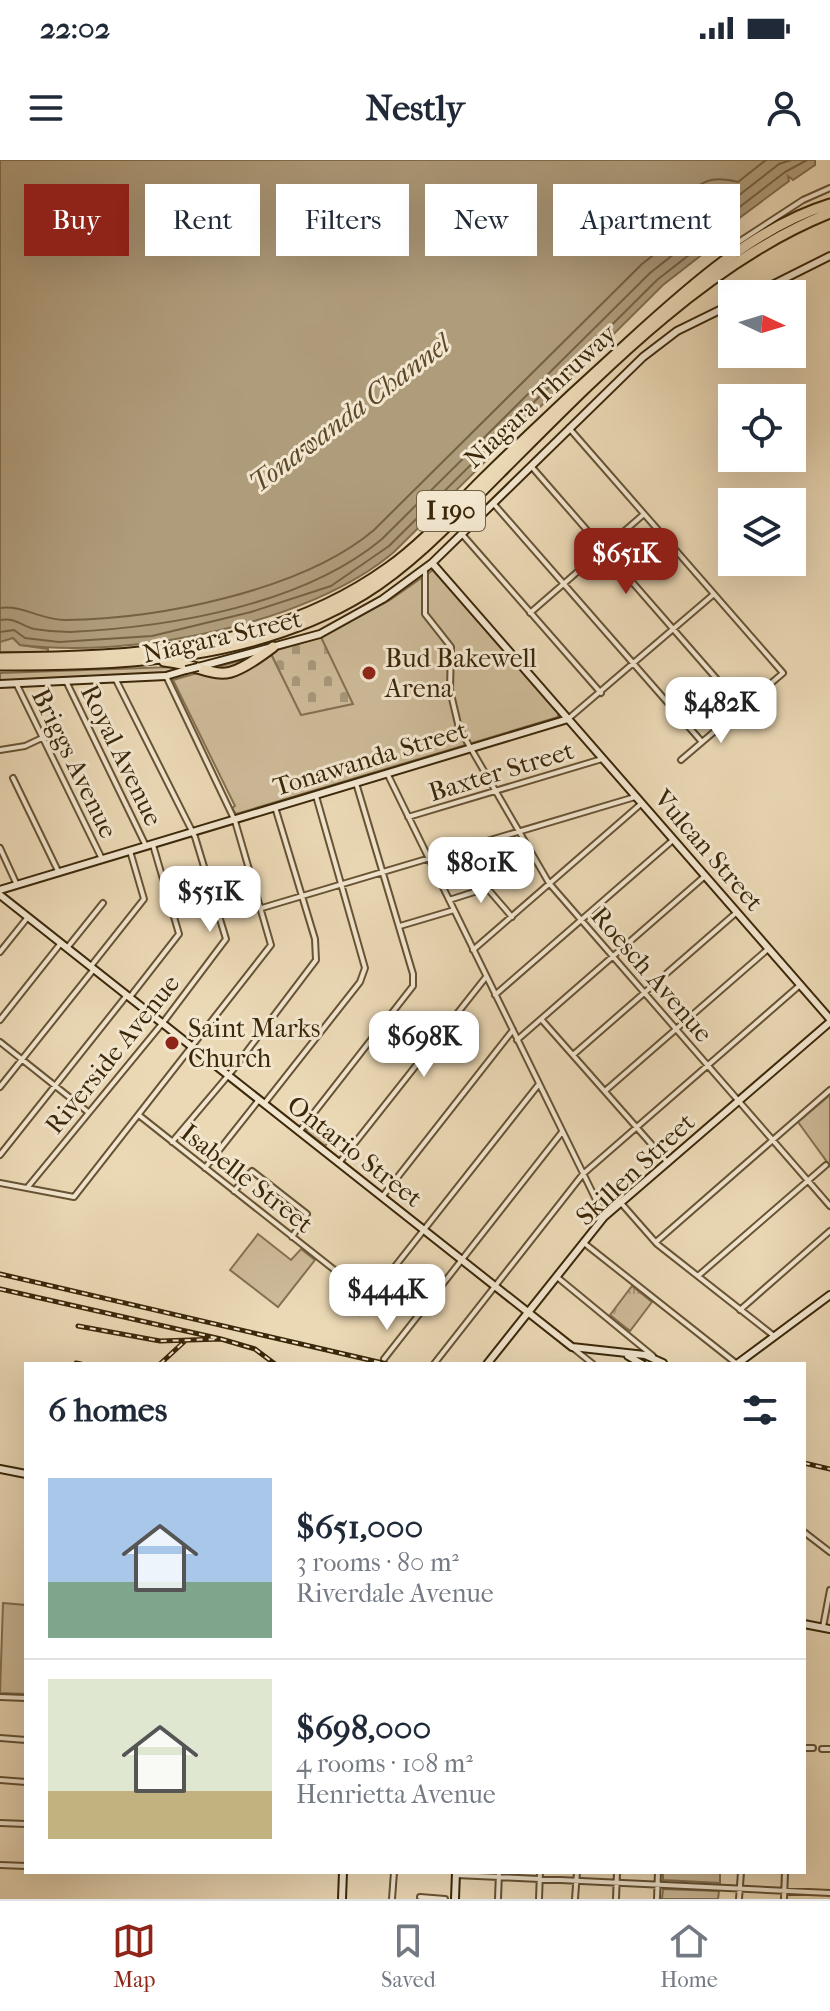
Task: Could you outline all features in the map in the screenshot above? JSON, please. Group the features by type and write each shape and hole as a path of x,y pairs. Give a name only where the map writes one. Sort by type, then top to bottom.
{"highway":[{"name":"Niagara Thruway","path":"0,658 96,657 217,642 297,618 344,595 414,547 561,403 665,309 748,246 827,204"},
{"name":"Niagara Thruway","path":"0,665 152,660 268,636 317,618 364,594 441,532 620,358 686,301 766,244 830,213"},
{"path":"152,660 228,675 273,647"}],"street":[{"path":"740,241 803,200 830,188"},
{"path":"782,280 830,256"},
{"name":"Niagara Street","path":"0,684 166,676 325,631 392,594 425,569 660,343 718,312"},
{"path":"569,428 783,673 681,760"},
{"path":"531,466 742,708"},
{"path":"493,503 702,743"},
{"path":"530,613 644,514"},
{"path":"461,533 601,693"},
{"name":"Vulcan Street","path":"432,563 830,1021"},
{"name":"Roesch Avenue","path":"425,569 425,614 451,647 451,699 468,749 549,884 830,1206"},
{"name":"Tonawanda Street","path":"0,892 568,719 714,594"},
{"path":"0,1183 74,1197 268,951 270,937 234,819 166,676"},
{"name":"Riverside Avenue","path":"27,1188 226,939 191,833 115,678"},
{"name":"Royal Avenue","path":"66,681 149,845 179,934 128,996"},
{"name":"Briggs Avenue","path":"16,683 102,859"},
{"path":"0,750 25,746 42,738"},
{"name":"Baxter Street","path":"408,817 603,759"},
{"path":"387,773 604,1217"},
{"path":"13,778 59,873"},
{"path":"299,1132 412,989 414,977 356,783"},
{"path":"205,1168 364,973 365,958 316,795"},
{"path":"262,908 636,796"},
{"path":"473,950 642,803"},
{"path":"172,1142 314,965 316,944 275,807"},
{"path":"495,995 673,840"},
{"path":"0,848 17,885"},
{"path":"0,1087 144,899 130,851"},
{"path":"517,1040 705,876"},
{"path":"449,900 487,888 512,917"},
{"name":"Ontario Street","path":"0,892 591,1362"},
{"path":"0,1020 103,903"},
{"path":"400,926 454,910"},
{"path":"573,1055 737,912"},
{"path":"0,952 28,917"},
{"path":"605,1091 768,949"},
{"path":"339,1163 486,977"},
{"path":"436,1362 583,1174 800,985"},
{"path":"0,1155 128,996"},
{"path":"541,1019 668,1163"},
{"name":"Skillen Street","path":"489,1362 604,1217 830,1021"},
{"path":"382,1197 513,1030"},
{"path":"0,1042 88,1112"},
{"path":"359,1312 539,1084"},
{"path":"656,1242 830,1090"},
{"name":"Isabelle Street","path":"139,1116 370,1298"},
{"path":"384,1359 562,1132"},
{"path":"698,1276 826,1165"},
{"path":"234,1191 252,1171 308,1216 292,1237"},
{"path":"621,1203 656,1242 774,1336"},
{"path":"740,1310 830,1231"},
{"path":"584,1243 734,1362"},
{"path":"557,1277 655,1361"},
{"path":"740,1362 830,1295"},
{"path":"572,1347 655,1361"},
{"path":"613,1352 637,1362"},
{"path":"0,1469 24,1474"},
{"path":"806,1534 830,1552"},
{"path":"806,1624 826,1629 830,1590"},
{"path":"0,1697 24,1698"},
{"path":"0,1738 24,1740"},
{"path":"806,1748 813,1748"},
{"path":"822,1749 830,1749"},
{"path":"0,1780 24,1782"},
{"path":"0,1823 24,1824"},
{"path":"0,1865 24,1866"},
{"path":"342,1899 343,1874"},
{"path":"392,1899 394,1874"},
{"path":"455,1899 456,1874"},
{"path":"498,1899 499,1874 540,1879 830,1893"},
{"path":"539,1899 540,1874"},
{"path":"575,1899 577,1874"},
{"path":"616,1899 617,1874"},
{"path":"657,1899 658,1874"},
{"path":"739,1899 741,1874"},
{"path":"784,1899 785,1874"},
{"path":"420,1897 445,1899"}],"green space":[{"path":"433,570 558,713 558,717 236,814 232,808 235,806 173,680 270,652 301,715 353,704 321,637 390,600"},
{"path":"7,637 20,645 48,649 48,653 0,652 0,642"},
{"path":"321,637 354,704 301,716 270,652"},
{"path":"179,669 165,673 0,681 0,673"},
{"path":"830,1095 830,1166 798,1122"},
{"path":"317,1117 336,1132 325,1146 306,1131"},
{"path":"258,1234 291,1260 301,1249 315,1260 278,1307 230,1270"},
{"path":"632,1286 652,1302 630,1331 610,1315"},
{"path":"3,1603 24,1605 24,1694 0,1693"},
{"path":"663,1874 720,1874 720,1883 663,1880"},
{"path":"663,1889 719,1891 718,1899 662,1899"}],"water":[{"name":"Tonawanda Channel","path":"0,160 815,160 815,165 793,180 788,176 789,181 740,218 740,184 553,184 553,256 700,256 663,285 394,552 358,577 316,599 268,617 166,641 65,648 20,645 13,638 0,642"}],"railway":[{"path":"0,1274 378,1362"},
{"path":"0,1289 221,1339"},
{"path":"78,1326 160,1341 221,1339 255,1349 272,1362"},
{"path":"162,1362 185,1341"},
{"path":"806,1463 830,1469"}],"place":[{"name":"Bud Bakewell Arena","path":"369,673"},
{"name":"Saint Marks Church","path":"172,1043"}]}
